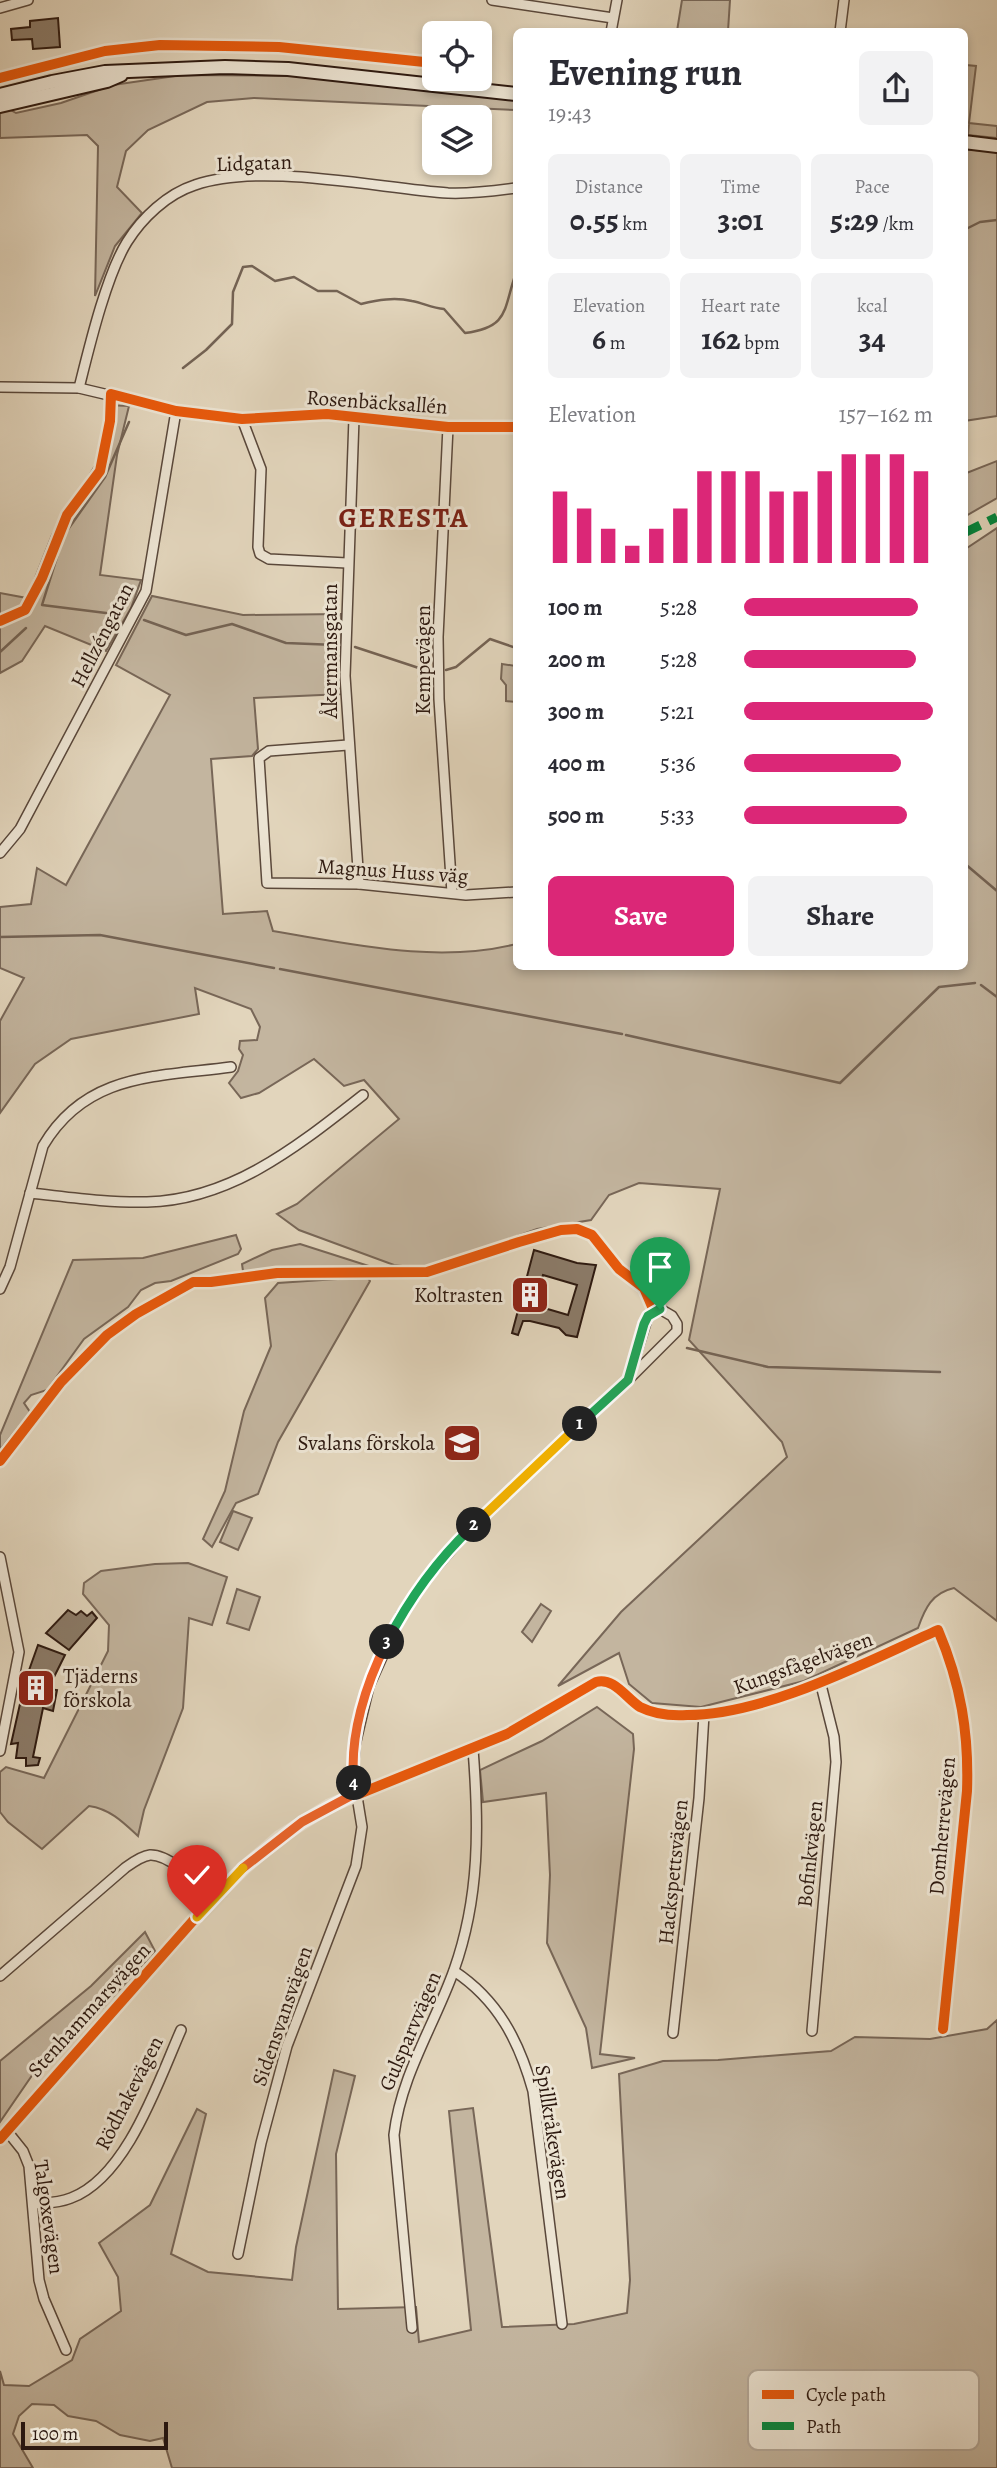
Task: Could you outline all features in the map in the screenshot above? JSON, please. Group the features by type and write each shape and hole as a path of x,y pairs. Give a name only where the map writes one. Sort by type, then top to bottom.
{"main road":[{"path":"0,95 105,72 225,67 288,69 513,94"},
{"path":"0,106 107,81 127,73"},
{"path":"968,142 997,146"}],"street":[{"path":"0,8 26,0"},
{"path":"492,0 613,18"},
{"path":"612,28 617,0"},
{"path":"840,28 844,0"},
{"name":"Lidgatan","path":"79,388 111,280 126,244 155,210 193,185 245,176 289,177 451,193 513,188"},
{"name":"Rosenbäcksallén","path":"0,387 79,388 176,411 242,419 327,414 448,427 513,427"},
{"name":"Hellzéngatan","path":"0,853 20,829 146,591 176,411"},
{"name":"Åkermansgatan","path":"354,418 345,676 359,884"},
{"path":"242,419 261,469 260,554 269,559 347,563"},
{"name":"Kempevägen","path":"448,427 438,637 439,699 452,894"},
{"name":"Magnus Huss väg","path":"348,745 269,751 259,758 267,883 359,884 452,894 513,892"},
{"path":"0,1289 10,1267 43,1146 53,1128 83,1100 124,1081 231,1067"},
{"path":"30,1194 148,1202 202,1194 258,1170 317,1131 363,1095"},
{"path":"0,1461 61,1382 107,1335 136,1314 188,1284 277,1273 427,1272 519,1242 561,1230 577,1229 592,1235 619,1269 644,1288"},
{"name":"Sidensvansvägen","path":"239,2254 261,2143 287,2046 356,1866 362,1827 353,1772 360,1718 369,1686 401,1615 424,1581 470,1528 628,1380 677,1331 677,1324 666,1311 660,1309 648,1316 628,1380"},
{"path":"0,1557 19,1652 0,1751"},
{"name":"Kungsfågelvägen","path":"603,1680 654,1713 704,1714 763,1701 820,1681 938,1630"},
{"name":"Domherrevägen","path":"938,1630 961,1694 968,1752 943,2029"},
{"name":"Stenhammarsvägen","path":"0,2139 214,1897 280,1837 329,1806 356,1793 473,1749 543,1715 603,1680"},
{"name":"Bofinkvägen","path":"812,2031 836,1762 831,1718 820,1681"},
{"name":"Hackspettsvägen","path":"673,2033 699,1798 704,1714"},
{"name":"Gulsparvvägen","path":"412,2328 396,2167 396,2121 405,2080 454,1971 467,1924 476,1880 479,1839 473,1749"},
{"path":"0,1976 125,1868 149,1855 167,1861 214,1897"},
{"name":"Spillkråkevägen","path":"454,1971 473,1983 502,2016 524,2059 536,2114 562,2324"},
{"name":"Rödhakevägen","path":"34,2204 70,2199 91,2187 108,2171 142,2117 181,2030"},
{"name":"Talgoxevägen","path":"7,2131 26,2158 34,2204 33,2234 40,2280 44,2299 66,2350"}],"shaded area":[{"path":"682,0 730,0 728,28 677,28"},
{"path":"968,65 976,66 968,123"},
{"path":"182,75 302,76 513,100 513,110 492,109 492,105 422,106 254,98 207,102 148,130 126,151 117,187 142,213 115,246 95,296 98,146 87,135 0,138 0,111 7,108 16,113 61,103 113,85"},
{"path":"969,123 997,126 997,138 968,135"},
{"path":"968,149 997,152 997,416 968,420"},
{"path":"107,405 129,406 117,455 100,575 141,580 131,608 106,651 45,626 22,661 0,673 0,593 27,598 52,535 98,461"},
{"path":"997,461 997,498 968,515 968,472"},
{"path":"997,528 997,1621 954,1588 946,1590 930,1602 918,1628 804,1681 701,1707 652,1703 629,1684 619,1653 558,1686 621,1612 787,1457 782,1442 689,1340 720,1189 639,1183 609,1195 591,1220 537,1229 442,1263 419,1268 394,1265 299,1230 277,1214 297,1204 399,1119 364,1080 344,1086 314,1059 259,1093 241,1098 229,1083 238,1071 243,1055 239,1049 240,1041 257,1040 260,1027 251,1009 195,988 199,1014 71,1039 35,1064 0,1113 0,1021 24,978 0,968 0,907 31,904 37,868 66,885 170,695 116,665 152,596 243,615 341,614 343,694 254,698 258,749 252,756 211,759 223,914 267,911 273,931 394,950 456,952 513,945 513,970 968,970 968,547"},
{"path":"502,664 513,666 513,702 506,701 506,685 501,679"},
{"path":"236,1235 241,1249 238,1254 141,1290 128,1307 84,1339 47,1390 31,1395 24,1403 30,1412 0,1450 0,1435 73,1260 143,1258"},
{"path":"300,1244 375,1268 243,1271 242,1264 272,1250"},
{"path":"367,1277 370,1281 278,1442 258,1494 236,1503 212,1547 203,1539 225,1491 244,1411 271,1346 265,1298 278,1283"},
{"path":"233,1511 252,1518 238,1550 220,1542"},
{"path":"188,1563 227,1577 212,1625 189,1618 183,1708 144,1810 138,1836 110,1813 89,1806 42,1849 8,1822 0,1812 0,1772 6,1767 44,1778 108,1651 109,1625 83,1594 84,1583 101,1571"},
{"path":"237,1589 260,1597 249,1630 227,1623"},
{"path":"541,1604 551,1611 532,1642 522,1632"},
{"path":"597,1707 633,1734 634,1749 600,2054 635,2058 592,2068 586,2028 547,1943 550,1875 546,1793 483,1802 480,1770 542,1741"},
{"path":"145,1932 155,1951 49,2066 33,2074 0,2122 0,2061 91,1986"},
{"path":"997,2020 997,2468 172,2468 163,2438 150,2441 120,2435 96,2421 68,2416 54,2405 32,2404 19,2416 13,2434 33,2468 0,2468 0,2371 4,2385 29,2386 72,2360 80,2339 121,2311 118,2277 99,2243 150,2205 197,2109 206,2114 171,2254 208,2272 292,2280 296,2247 334,2070 355,2076 336,2154 338,2309 416,2307 419,2342 471,2330 449,2111 473,2108 502,2327 574,2324 627,2313 630,2280 619,2074 663,2061 718,2060 831,2051 855,2037 930,2039 987,2029"}],"building":[{"path":"58,18 60,47 33,49 32,39 12,40 11,29 30,27 30,21"},
{"name":"Koltrasten","path":"534,1250 577,1263 596,1265 577,1337 566,1335 559,1328 530,1321 523,1321 518,1335 512,1333","holes":["543,1275 577,1285 568,1315 534,1305"]},
{"path":"68,1610 76,1615 81,1611 87,1616 92,1612 97,1618 69,1650 46,1633"},
{"path":"38,1645 65,1655 52,1681 28,1673"},
{"path":"24,1686 57,1690 53,1711 43,1708 33,1757 40,1758 38,1765 26,1766 26,1758 16,1758 18,1743 11,1744"}],"waterway":[{"path":"968,228 980,222 997,220"},
{"path":"183,368 232,324 233,292 243,267 252,266 275,281 294,277 318,291 337,291 361,304 399,299 444,309 465,333 480,330 497,321 506,306 513,283"},
{"path":"122,615 42,605 64,535 105,477 129,422"},
{"path":"144,620 186,635 232,624 286,643 336,645"},
{"path":"0,652 26,628"},
{"path":"446,670 456,667 490,639 513,647"},
{"path":"355,647 431,672"},
{"path":"968,866 997,891"},
{"path":"0,937 100,935 274,968"},
{"path":"280,969 622,1034"},
{"path":"626,1035 840,1083 939,987 975,983"},
{"path":"981,985 997,997"},
{"path":"687,1348 768,1367 940,1372"}],"marked path":[{"path":"968,531 997,517"}],"cycle path":[{"path":"0,78 105,51 160,45 279,47 422,62"},
{"path":"0,621 25,610 42,578 67,515 100,471 110,421 111,394 176,411 242,419 327,414 448,427 513,427"},
{"path":"0,1461 61,1382 107,1335 136,1314 193,1282 277,1273 427,1272 519,1242 561,1230 577,1229 592,1235 619,1269 644,1288 654,1311"},
{"path":"0,2139 214,1897 280,1837 329,1806 507,1734 596,1682 614,1685 640,1707 657,1713 718,1713 782,1697 848,1671 938,1630 958,1690 967,1749 967,1791 943,2029"}],"place":[{"name":"Koltrasten","path":"530,1295"},
{"name":"Svalans förskola","path":"462,1443"},
{"name":"Tjäderns förskola","path":"36,1688"}],"district":[{"name":"GERESTA","path":"404,518"}],"route":[{"path":"197,1917 245,1867 280,1837 329,1806 356,1793 353,1772 360,1718 384,1648 401,1615 424,1581 470,1528 628,1380 644,1324 648,1316 660,1309"}]}
